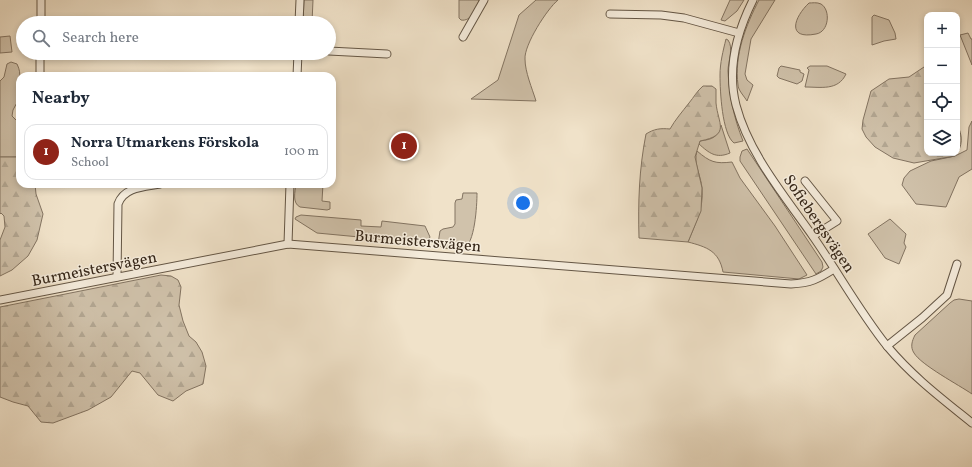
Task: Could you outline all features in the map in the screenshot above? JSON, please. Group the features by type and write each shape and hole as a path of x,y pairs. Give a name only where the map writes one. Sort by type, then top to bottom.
{"street":[{"path":"41,0 41,16"},
{"path":"299,16 300,0"},
{"path":"462,37 484,0"},
{"name":"Sofiebergsvägen","path":"753,0 739,33 733,72 736,104 747,136 790,206 813,236 866,317 887,346 934,394 972,423"},
{"path":"610,14 661,15 684,18 739,33"},
{"path":"336,51 387,54"},
{"path":"40,60 40,72"},
{"path":"297,72 298,60"},
{"path":"805,180 836,221 813,236"},
{"path":"117,277 118,204 120,198 129,190 139,188"},
{"path":"288,244 290,188"},
{"name":"Burmeistersvägen","path":"0,300 288,244 791,284 803,284 815,281 834,269"},
{"path":"887,346 922,318 947,295 957,264"}],"green space":[{"path":"304,0 313,0 312,16 303,16"},
{"path":"459,0 479,0 473,14 468,19 461,20 459,18"},
{"path":"536,0 558,0 548,11 537,28 528,45 526,53 526,69 536,101 471,99 498,80 519,15"},
{"path":"730,0 744,0 737,11 725,21 721,20"},
{"path":"759,0 775,0 751,39 745,74 747,80 753,85 747,101 738,87 737,74 739,52 746,30"},
{"path":"809,3 819,3 824,7 827,16 826,25 824,29 816,34 800,34 797,31 797,21"},
{"path":"874,15 889,20 896,39 872,45 872,17"},
{"path":"968,33 972,39 972,65 960,35"},
{"path":"10,36 12,52 0,53 0,37"},
{"path":"726,39 730,43 731,47 728,71 731,98 737,124 743,141 734,143 730,138 724,122 721,101 720,70"},
{"path":"11,62 17,64 20,72 16,72 16,104 12,116 16,120 16,157 0,157 0,81 4,77 7,64"},
{"path":"781,66 800,70 800,72 804,74 802,81 797,84 779,78 777,76"},
{"path":"810,66 827,66 846,74 843,79 834,86 805,87 809,70 807,68"},
{"path":"924,67 924,156 955,156 914,163 893,158 875,147 866,137 862,129 871,91 889,79 909,77"},
{"path":"703,86 712,86 716,89 716,103 720,128 719,132 710,139 700,141 695,157 702,188 701,211 688,242 639,238 640,186 646,134 657,129 670,129"},
{"path":"972,121 972,169 959,177 946,207 916,204 902,185 904,178 910,171 931,161 960,156 960,154 967,150 969,127"},
{"path":"721,125 730,153 725,155 717,155 706,150 699,144 700,141 714,137 718,133"},
{"path":"960,133 961,137 960,148"},
{"path":"747,149 822,262 823,267 821,271 816,274 740,161 742,151"},
{"path":"697,151 713,161 721,163 732,162 740,178 775,226 807,275 799,279 723,272 719,259 711,251 688,242 702,202 702,188 696,160"},
{"path":"0,157 16,157 16,188 35,188 43,214 37,240 28,256 12,270 0,276 0,240 5,227 4,216 1,213 0,214"},
{"path":"296,188 323,188 322,201 330,202 330,209 300,207 296,203"},
{"path":"463,193 477,193 473,233 467,246 461,250 442,248 438,244 440,231 453,227 455,224 455,203 456,200 462,199"},
{"path":"301,215 361,220 361,226 381,227 382,221 425,226 430,237 428,241 423,243 317,233 295,219"},
{"path":"890,219 906,234 904,243 906,247 899,264 885,258 868,234"},
{"path":"161,275 171,276 178,280 181,287 179,305 183,321 189,336 196,342 202,352 206,366 203,384 186,391 173,401 158,395 140,373 132,371 111,397 88,410 53,423 41,422 28,406 0,397 0,307"},
{"path":"959,299 972,301 972,394 924,363 914,353 912,348 912,342 915,335 950,303"}],"place":[{"name":"Norra Utmarkens Förskola","path":"404,146"}]}
